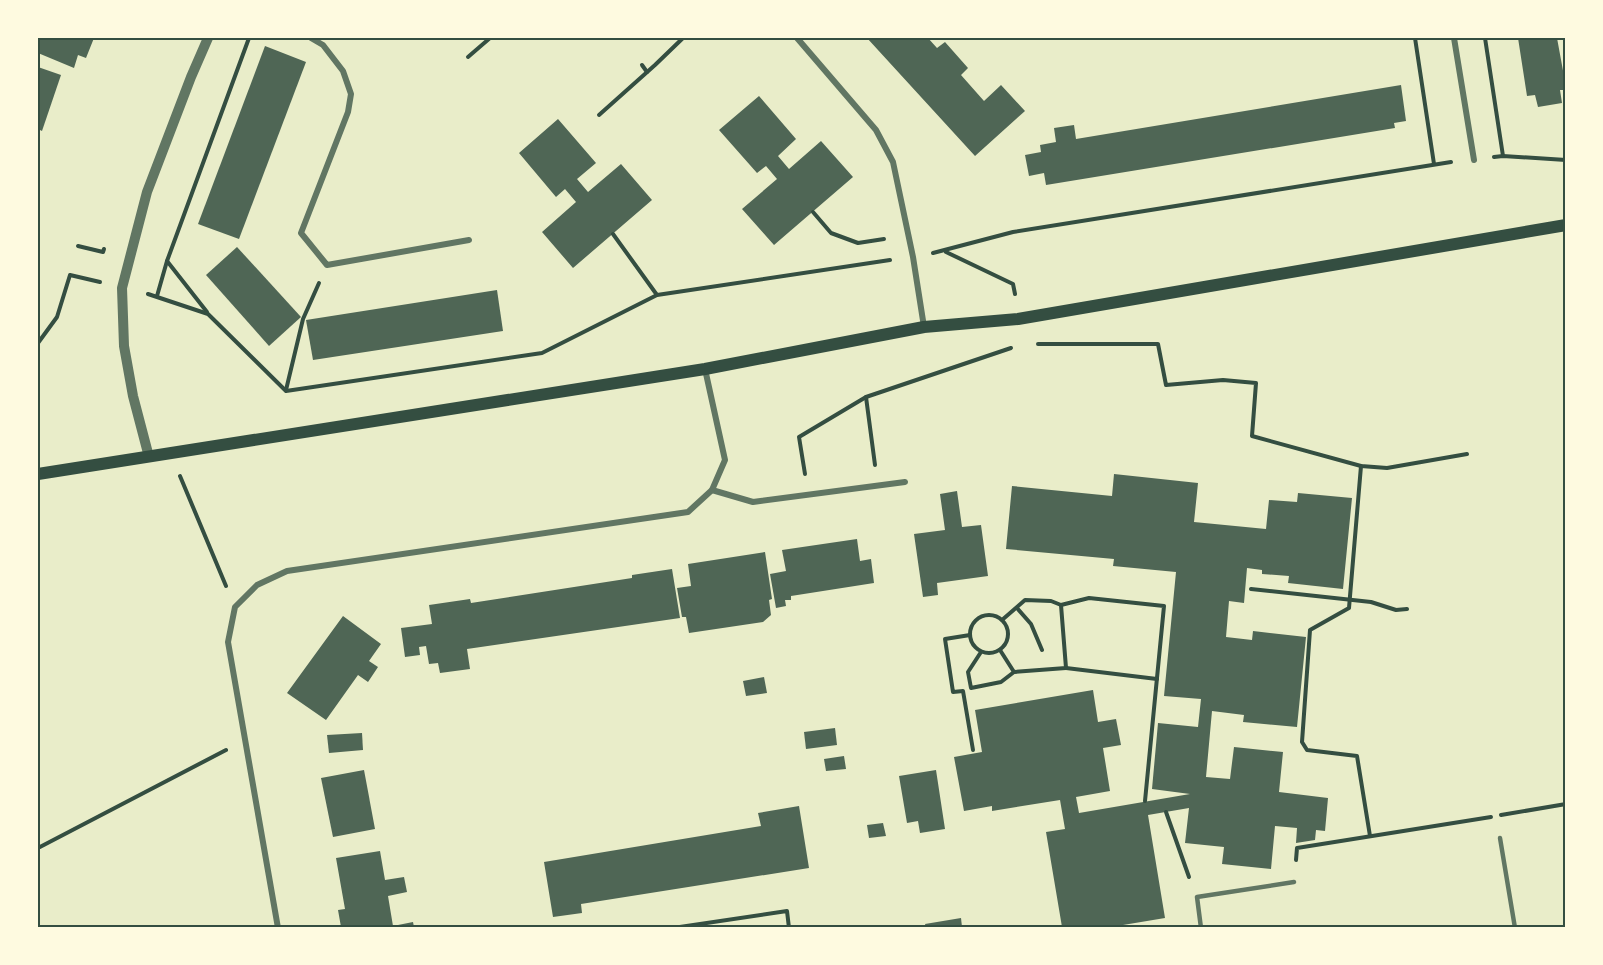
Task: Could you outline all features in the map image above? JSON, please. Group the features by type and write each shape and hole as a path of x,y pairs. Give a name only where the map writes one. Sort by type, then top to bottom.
{"main road":[{"path":"38,474 705,369 924,327 1018,319 1566,225"}],"street":[{"path":"148,457 124,346 122,288 147,192 208,38"},
{"path":"311,38 323,45 342,71 351,94 348,112 301,233 327,265 469,240"},
{"path":"797,38 876,130 893,162 924,327"},
{"path":"1454,38 1474,160"},
{"path":"278,927 228,642 235,607 257,585 287,571 688,512 712,490 725,460 705,369"},
{"path":"712,490 753,502 905,482"}],"lane":[{"path":"1500,838 1515,927"},
{"path":"1202,927 1197,897 1294,882"}],"path":[{"path":"158,296 167,261 249,38"},
{"path":"468,57 490,38"},
{"path":"599,115 683,38"},
{"path":"1415,38 1434,164"},
{"path":"1485,38 1503,156"},
{"path":"642,65 648,72"},
{"path":"286,391 542,352 657,295 912,257 945,251 1013,232 1434,164 1503,156 1566,160"},
{"path":"813,212 831,232 858,243 884,239"},
{"path":"613,234 657,295"},
{"path":"78,246 104,252 106,244"},
{"path":"945,251 1013,284 1022,344"},
{"path":"167,261 208,314 286,391"},
{"path":"286,391 303,319 327,265"},
{"path":"38,343 57,317 70,275 158,296 208,314"},
{"path":"808,496 799,437 866,397 1022,344 1158,344 1166,385 1222,380 1256,383 1252,435 1361,466 1388,468 1467,454"},
{"path":"866,397 878,486"},
{"path":"171,453 235,607"},
{"path":"1361,466 1349,608 1310,630 1302,742 1307,750 1357,756 1370,836"},
{"path":"1251,589 1371,602 1396,610 1407,609"},
{"path":"1002,620 1025,600 1051,601 1061,605 1089,598 1164,606 1144,801"},
{"path":"1061,605 1066,668"},
{"path":"1017,608 1031,624 1042,650"},
{"path":"985,615 994,616 1002,620 1007,630 1007,641 1000,650 991,654 981,652 973,645 970,635 971,626 977,619 985,615"},
{"path":"970,635 945,639 953,692 963,691 973,750"},
{"path":"1000,650 1014,672"},
{"path":"981,652 968,672 971,687 1001,682 1014,672 1066,668 1156,679"},
{"path":"38,848 245,740"},
{"path":"1294,882 1297,848 1566,804"},
{"path":"1166,812 1197,897"},
{"path":"1340,836 1341,842"},
{"path":"673,927 787,911 789,927"}],"building":[{"path":"38,38 94,38 86,58 78,55 74,68 38,53"},
{"path":"867,38 928,38 937,48 945,42 968,68 961,75 984,101 1001,85 1025,111 975,156"},
{"path":"1518,38 1557,38 1566,87 1566,90 1560,90 1562,103 1538,107 1535,95 1527,96"},
{"path":"265,46 306,62 239,239 198,224"},
{"path":"38,67 61,75 42,131 38,129"},
{"path":"1401,85 1406,121 1394,123 1395,128 1046,185 1044,173 1029,176 1025,155 1041,152 1040,145 1056,142 1054,128 1074,125 1076,139"},
{"path":"759,96 796,139 778,156 789,169 821,141 853,177 774,245 742,209 777,179 766,166 757,173 719,130"},
{"path":"558,119 596,163 577,179 588,192 621,164 652,200 573,268 542,232 576,202 565,189 556,197 519,153"},
{"path":"237,247 301,317 269,346 206,275"},
{"path":"497,290 503,331 313,360 306,320"},
{"path":"1114,474 1198,483 1194,522 1266,529 1269,500 1297,502 1298,493 1352,498 1343,589 1288,583 1289,576 1262,574 1262,570 1247,568 1244,603 1229,601 1226,637 1252,640 1253,631 1306,637 1297,727 1243,722 1244,715 1212,711 1206,777 1230,779 1234,747 1283,752 1279,792 1328,798 1325,831 1316,830 1315,840 1296,843 1297,828 1275,826 1271,869 1222,864 1224,847 1185,843 1189,808 1148,815 1165,918 1111,927 1062,927 1046,832 1065,829 1060,800 992,811 992,806 964,811 954,757 982,752 975,710 1093,690 1098,722 1116,719 1121,745 1103,748 1110,791 1076,797 1079,813 1190,794 1152,789 1158,723 1198,727 1201,699 1164,696 1176,572 1113,566 1114,559 1006,549 1012,486 1112,496"},
{"path":"957,491 962,527 981,525 988,576 937,583 938,595 923,597 914,534 945,530 940,494"},
{"path":"857,539 860,561 871,559 874,583 791,596 791,600 785,600 786,606 776,608 770,574 786,571 782,550"},
{"path":"765,552 772,599 769,600 771,615 763,622 689,633 686,617 682,617 677,588 691,586 688,564"},
{"path":"672,569 680,618 467,649 470,669 440,673 438,663 429,664 426,646 419,647 420,655 405,657 401,628 432,624 429,605 470,599 471,603 632,578 632,575"},
{"path":"343,616 381,644 369,661 378,667 368,682 358,675 326,720 287,693"},
{"path":"764,677 767,693 746,696 743,681"},
{"path":"835,728 837,745 806,749 804,732"},
{"path":"362,733 363,750 329,753 327,735"},
{"path":"844,756 846,769 826,771 824,759"},
{"path":"364,770 375,829 333,837 321,778"},
{"path":"936,770 945,829 920,833 918,821 907,823 899,776"},
{"path":"799,806 809,868 581,904 582,913 553,917 544,862 761,826 758,813"},
{"path":"883,823 886,836 869,838 867,825"},
{"path":"380,851 385,880 404,877 407,892 388,896 393,926 413,922 414,927 341,927 338,910 345,909 336,858"},
{"path":"961,918 962,927 926,927 925,924"}]}
